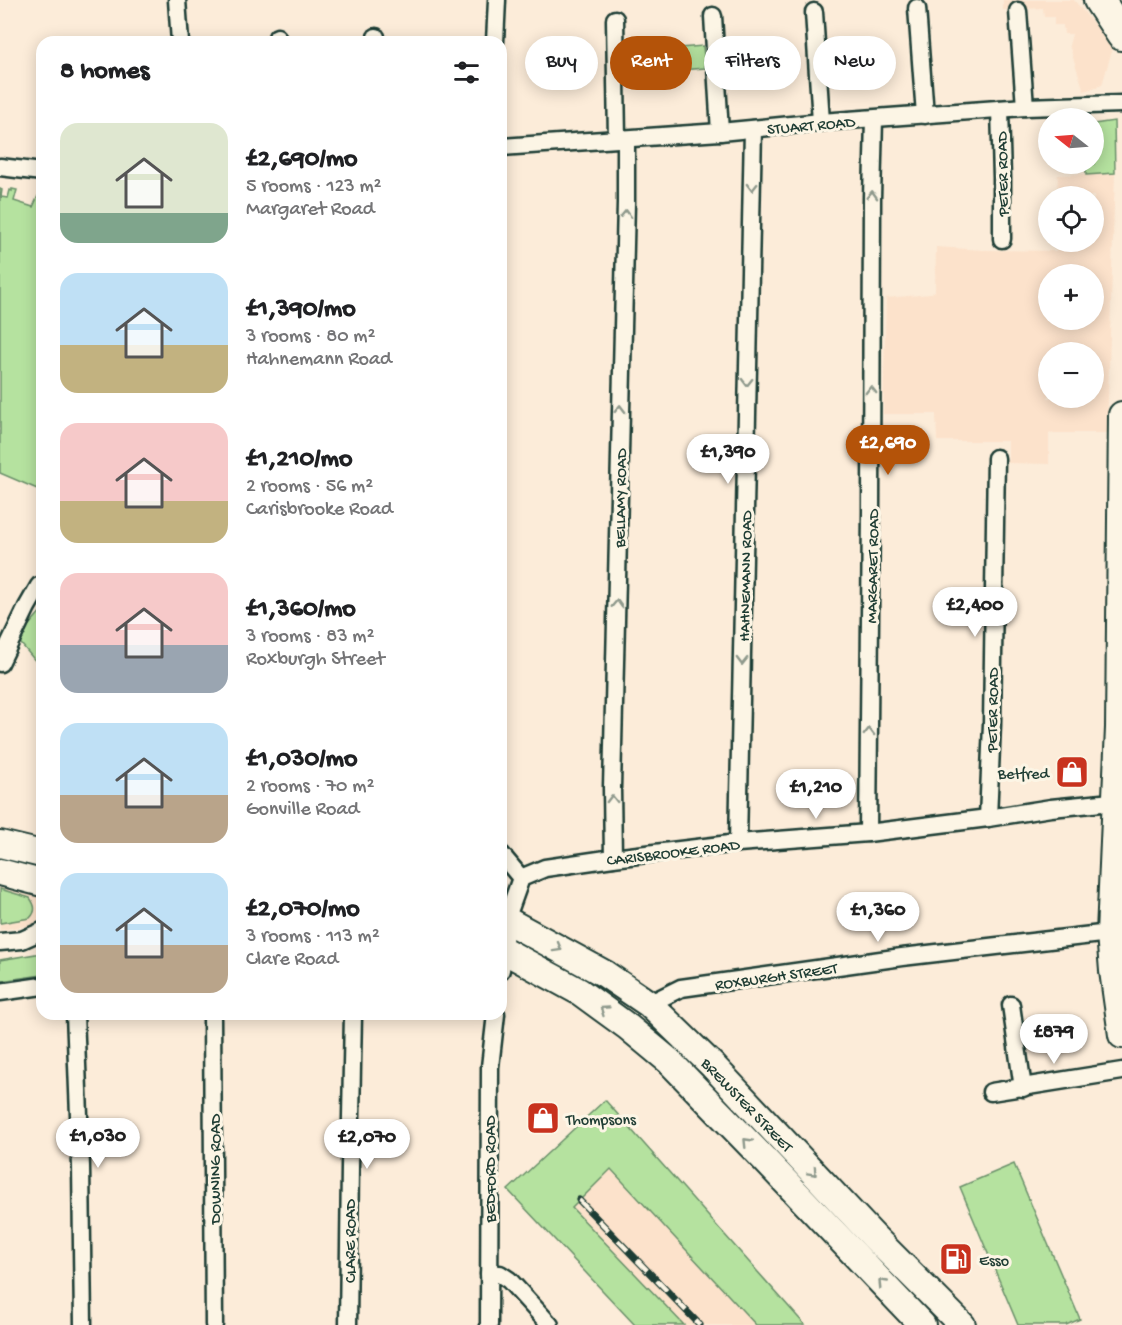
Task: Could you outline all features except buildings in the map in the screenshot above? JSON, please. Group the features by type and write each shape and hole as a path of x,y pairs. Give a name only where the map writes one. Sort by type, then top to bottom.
{"main road":[{"path":"1122,415 1119,802 1113,971 1122,1035"},
{"path":"0,844 36,853"},
{"path":"0,872 36,881"},
{"name":"BREWSTER STREET","path":"507,921 605,974 649,1004 713,1066 874,1237 962,1325"},
{"name":"BREWSTER STREET","path":"507,958 580,992 669,1061 922,1325"}],"street":[{"path":"177,0 180,36"},
{"path":"495,36 497,0"},
{"path":"917,8 925,115"},
{"path":"1018,11 1025,107"},
{"path":"814,12 820,122"},
{"path":"713,16 720,132"},
{"name":"BELLAMY ROAD","path":"613,858 612,788 626,202 615,19"},
{"name":"STUART ROAD","path":"507,147 1025,107 1122,104"},
{"name":"PETER ROAD","path":"1000,109 1002,239"},
{"name":"MARGARET ROAD","path":"868,833 874,119"},
{"name":"HAHNEMANN ROAD","path":"738,843 753,129"},
{"path":"0,167 36,171"},
{"name":"PETER ROAD","path":"988,818 992,724 996,458"},
{"path":"0,663 36,592"},
{"name":"CARISBROOKE ROAD","path":"521,878 545,868 613,858 738,843 868,833 1051,808 1119,802"},
{"path":"507,861 521,878 507,912"},
{"name":"ROXBURGH STREET","path":"649,1004 681,988 902,957 1116,932"},
{"path":"0,942 22,940 36,934"},
{"path":"0,992 36,987"},
{"path":"1011,1005 1023,1088"},
{"path":"75,1020 81,1166 83,1325"},
{"name":"DOWNING ROAD","path":"212,1020 214,1325"},
{"name":"CLARE ROAD","path":"348,1325 353,1020"},
{"name":"BEDFORD ROAD","path":"489,1325 490,1067 495,1020"},
{"path":"991,1092 1122,1071"},
{"path":"489,1274 500,1274 509,1280 550,1325"}],"shaded area":[{"path":"1003,0 1074,0 1113,47 1102,85 1084,91 1069,45 1072,34 1064,34 1063,25 1054,25 1054,17 1044,17 1043,8 1003,10"},
{"path":"1115,173 1107,433 1049,433 1049,464 1008,463 1008,441 937,441 936,414 883,414 886,298 930,294 935,291 936,247 1038,252 1104,252 1104,186 1057,186 1058,175"},
{"path":"0,881 34,892 36,894 36,922 27,926 0,930"},
{"path":"611,1169 756,1325 684,1325 572,1207"}],"green space":[{"path":"703,46 704,68 692,69 692,47"},
{"path":"1114,121 1115,173 1104,174 1104,122"},
{"path":"0,189 2,190 1,197 8,198 12,189 17,190 14,201 33,207 36,200 36,488 0,473"},
{"path":"36,617 36,662 17,639"},
{"path":"0,889 30,898 34,913 30,918 0,923"},
{"path":"36,954 36,976 0,981 0,960"},
{"path":"605,1100 805,1325 756,1325 611,1169 572,1208 684,1325 635,1325 508,1190"},
{"path":"1014,1164 1080,1319 1066,1325 1018,1325 960,1187"}],"railway":[{"path":"579,1200 700,1325"}],"place":[{"name":"Betfred","path":"1072,772"},
{"name":"Thompsons","path":"543,1118"},
{"name":"Esso","path":"956,1259"}]}
